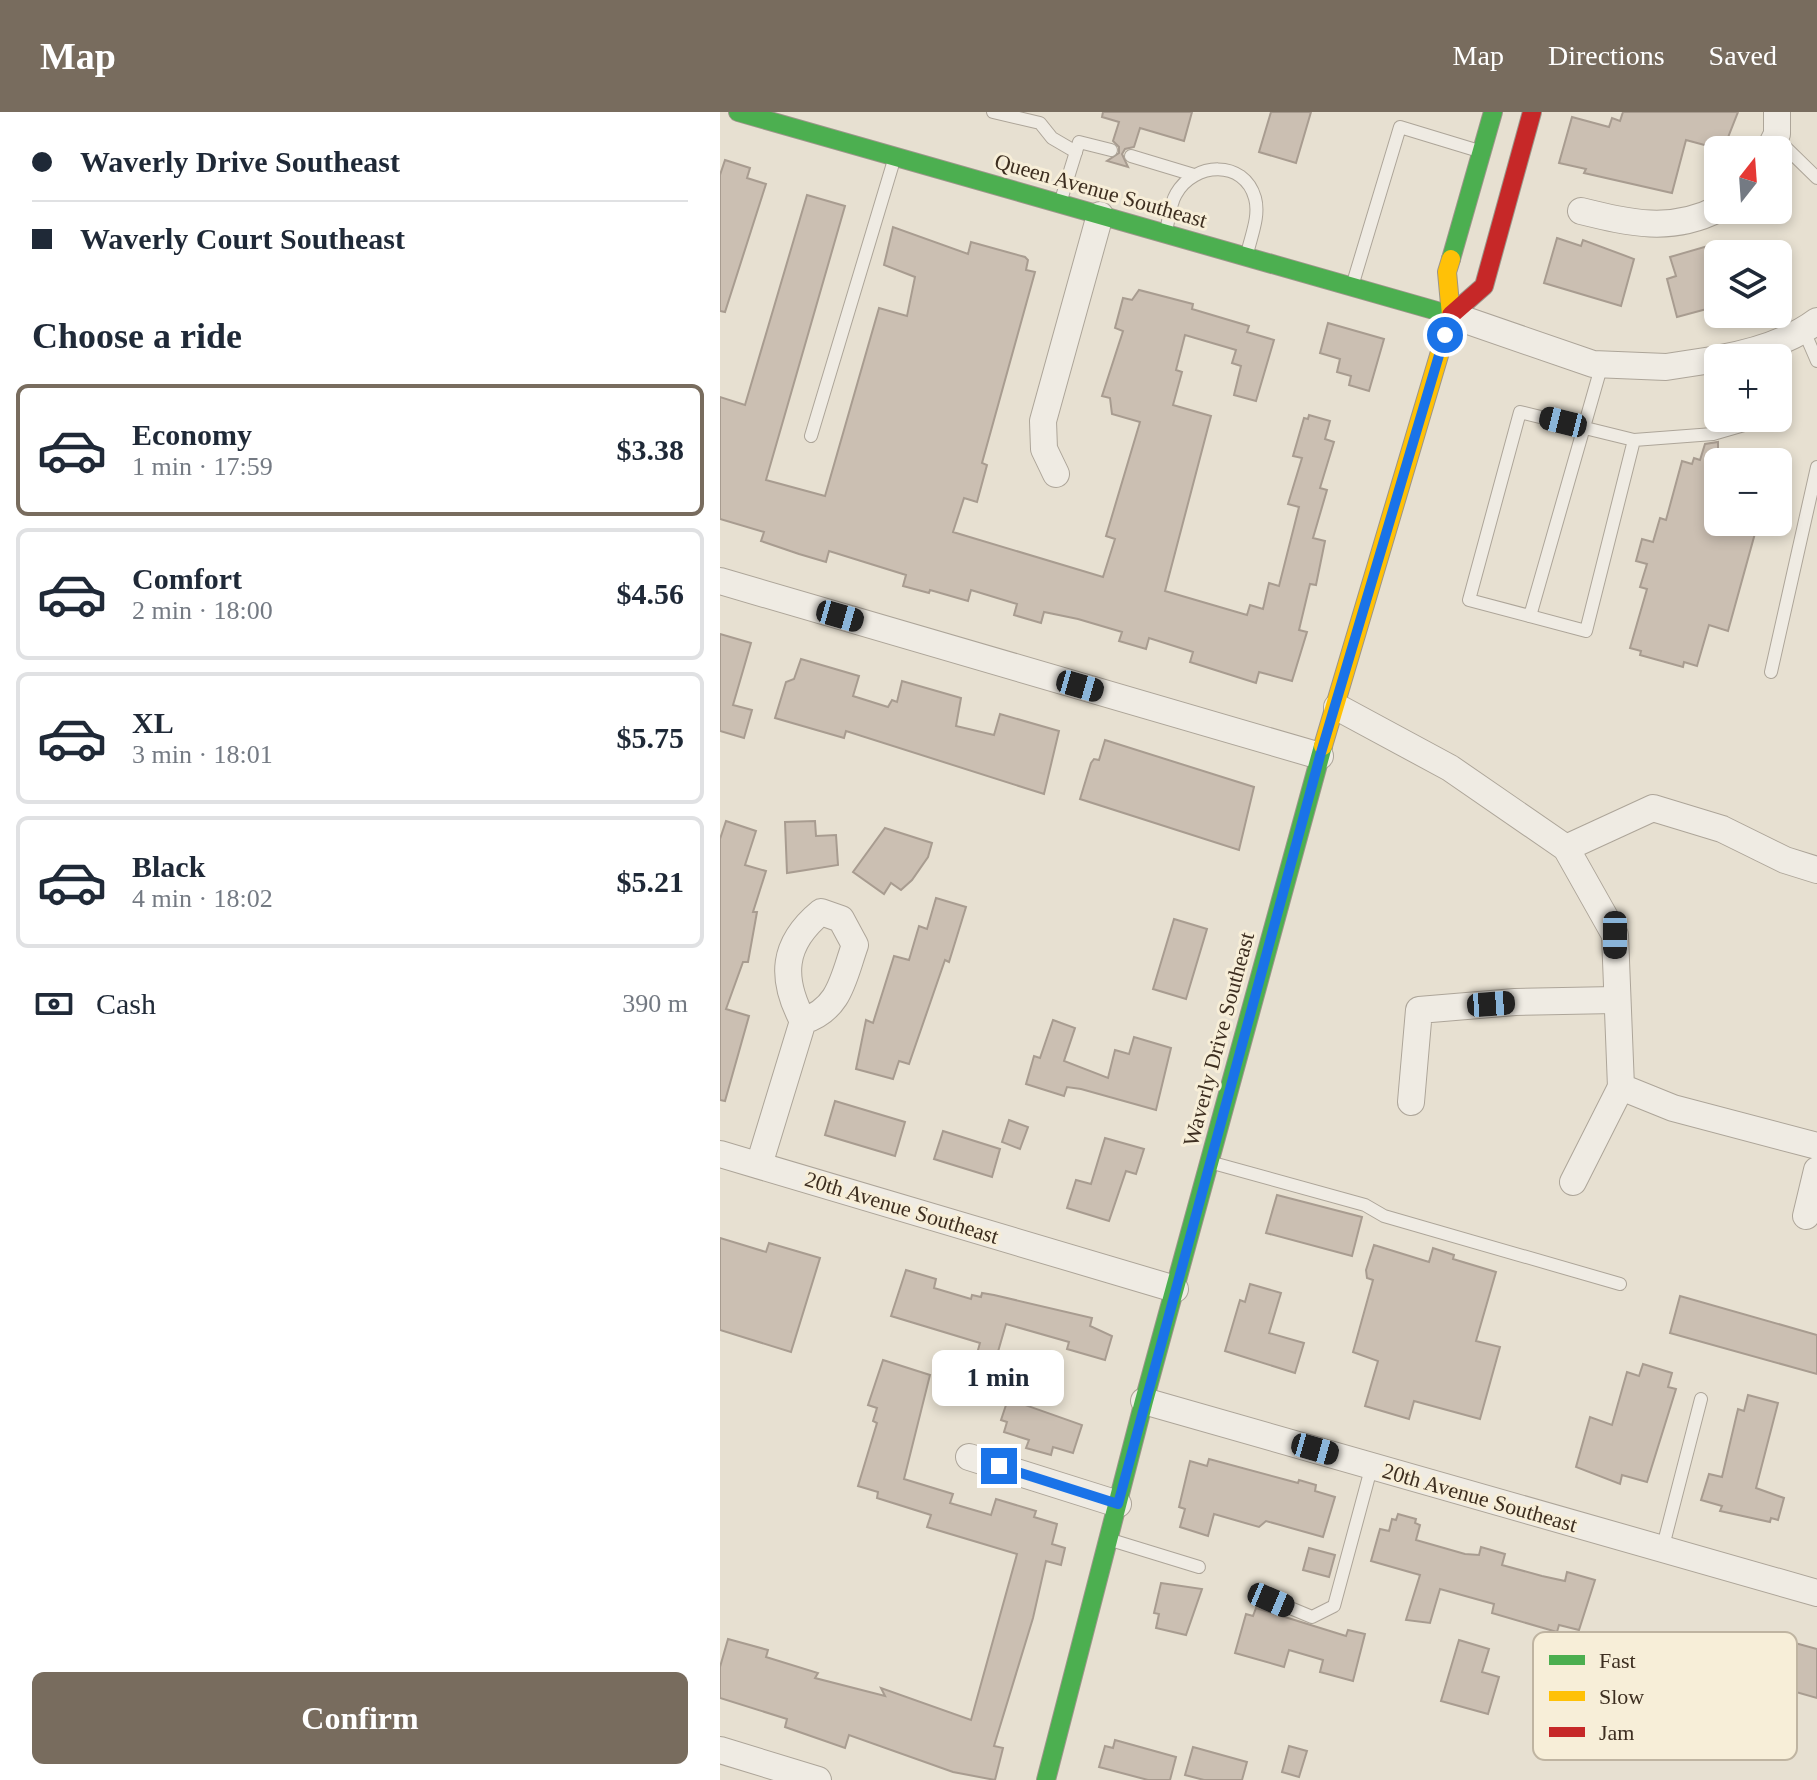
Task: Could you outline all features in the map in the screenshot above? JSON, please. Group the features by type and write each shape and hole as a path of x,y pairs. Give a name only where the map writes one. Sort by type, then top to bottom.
{"main road":[{"name":"Queen Avenue Southeast","path":"738,112 1451,315"},
{"name":"Waverly Drive Southeast","path":"1046,1780 1144,1401 1320,756 1451,315 1447,272 1493,112"},
{"path":"1451,315 1484,286 1532,112"}],"street":[{"path":"1581,211 1642,225 1679,225 1704,215"},
{"path":"1056,474 1044,449 1043,421 1100,215"},
{"path":"1451,315 1500,335 1602,364 1666,367 1704,361"},
{"path":"1772,344 1810,326"},
{"path":"720,581 1320,756"},
{"path":"1337,707 1450,768 1566,848 1615,935 1615,1000 1621,1087 1573,1182"},
{"path":"1566,848 1653,808 1722,829 1785,860 1817,870"},
{"path":"1411,1102 1419,1010 1515,1002 1615,1000"},
{"path":"759,1165 803,1021"},
{"path":"1621,1087 1673,1108 1817,1146"},
{"name":"20th Avenue Southeast","path":"720,1154 1175,1289"},
{"path":"1806,1216 1817,1170"},
{"name":"20th Avenue Southeast","path":"1144,1401 1817,1593"},
{"path":"969,1457 1118,1504"},
{"path":"720,1750 818,1780"}],"lane":[{"path":"993,112 1041,118 1052,138 1076,152"},
{"path":"1352,287 1400,127 1482,152"},
{"path":"1774,133 1817,178"},
{"path":"1060,203 1079,142 1111,150"},
{"path":"1131,156 1194,175"},
{"path":"811,436 895,157"},
{"path":"1166,234 1176,194 1194,175 1208,168 1230,171 1247,182 1257,213 1247,257"},
{"path":"1810,326 1817,361"},
{"path":"1530,616 1602,364"},
{"path":"1634,440 1586,631 1469,600 1520,412 1634,440 1720,432"},
{"path":"1771,672 1817,467"},
{"path":"1209,1162 1365,1205 1384,1216 1620,1284"},
{"path":"1662,1550 1701,1399"},
{"path":"1271,1600 1312,1617 1334,1606 1372,1465"},
{"path":"1108,1539 1199,1567"}],"building":[{"path":"1103,112 1192,112 1184,141 1140,128 1134,147 1125,149 1122,154 1128,167 1107,161 1119,153 1119,147 1113,141 1119,122 1102,117"},
{"path":"1271,112 1311,112 1296,163 1259,152"},
{"path":"1623,112 1738,112 1729,136 1704,136 1704,145 1686,140 1672,193 1584,173 1586,169 1559,163 1572,117 1609,127 1612,118 1620,121"},
{"path":"725,160 750,168 747,178 766,184 725,312 720,311 720,175"},
{"path":"807,195 845,206 766,480 825,496 879,308 907,316 915,277 884,265 893,227 968,254 971,242 1025,257 1028,260 1026,270 1035,272 982,463 987,465 977,502 964,498 953,532 1103,577 1115,539 1106,536 1140,422 1112,414 1110,398 1102,396 1123,331 1115,328 1123,298 1132,300 1139,290 1193,304 1192,309 1249,326 1247,332 1274,340 1256,401 1234,395 1241,366 1232,363 1236,350 1185,335 1176,370 1182,372 1173,405 1211,416 1165,591 1247,615 1250,605 1263,609 1269,583 1279,586 1299,507 1288,504 1302,458 1293,456 1304,418 1308,419 1309,415 1330,421 1325,439 1334,442 1320,488 1327,490 1313,538 1325,541 1316,585 1310,584 1299,630 1307,632 1292,681 1259,672 1256,683 1190,662 1193,652 1149,638 1146,649 1119,641 1122,632 1078,619 1044,612 1041,623 1014,615 1017,604 971,590 968,601 903,586 906,575 829,551 826,562 799,554 761,541 764,532 720,519 720,397 745,405"},
{"path":"1557,238 1581,246 1583,240 1634,259 1621,306 1544,283"},
{"path":"1704,247 1704,310 1677,317 1667,279 1676,276 1670,257"},
{"path":"1328,323 1384,339 1369,391 1349,385 1351,376 1337,372 1340,359 1320,353"},
{"path":"1718,442 1718,448 1704,448 1704,536 1754,536 1728,631 1709,625 1697,666 1684,662 1683,667 1640,655 1641,651 1630,648 1647,589 1640,587 1647,564 1636,561 1642,539 1653,542 1660,518 1666,520 1682,461 1692,464 1694,458 1700,460 1705,444"},
{"path":"720,634 751,643 733,705 752,710 744,738 720,731"},
{"path":"801,659 859,676 853,696 888,707 892,700 897,702 902,681 961,698 956,726 994,735 1000,714 1059,731 1044,794 846,731 844,738 775,718 786,682 794,679"},
{"path":"1105,740 1254,787 1239,850 1080,799 1091,763 1094,759 1099,760"},
{"path":"726,821 756,831 745,865 766,871 753,912 757,912 748,962 743,962 726,1009 749,1016 725,1101 720,1100 720,839"},
{"path":"815,821 816,836 836,835 838,865 787,873 785,822"},
{"path":"885,828 932,843 928,857 912,880 901,890 891,883 884,894 853,872"},
{"path":"936,898 966,907 949,962 945,960 909,1064 899,1061 893,1079 856,1069 866,1020 873,1023 894,956 909,960 919,926 927,929"},
{"path":"1174,919 1207,929 1186,999 1153,989"},
{"path":"1053,1020 1075,1028 1064,1061 1108,1078 1115,1050 1129,1054 1134,1037 1171,1048 1156,1110 1081,1089 1067,1087 1064,1096 1026,1084 1034,1056 1040,1058"},
{"path":"835,1101 905,1122 895,1156 825,1135"},
{"path":"1009,1120 1028,1127 1020,1149 1002,1142"},
{"path":"943,1131 1000,1149 992,1177 934,1159"},
{"path":"1105,1138 1144,1149 1136,1174 1126,1171 1109,1221 1067,1208 1076,1180 1091,1184"},
{"path":"1277,1195 1362,1217 1352,1256 1266,1233"},
{"path":"720,1238 766,1252 769,1243 820,1258 791,1352 720,1330"},
{"path":"1374,1245 1429,1262 1433,1248 1454,1255 1453,1259 1496,1272 1476,1341 1500,1347 1480,1419 1414,1401 1409,1419 1365,1406 1378,1361 1353,1352 1373,1280 1367,1278 1366,1270"},
{"path":"906,1270 936,1279 934,1288 971,1299 972,1295 981,1297 982,1293 1092,1318 1090,1326 1112,1336 1105,1360 1067,1349 1069,1342 1006,1324 993,1369 974,1364 980,1343 891,1316"},
{"path":"1250,1284 1281,1293 1269,1333 1304,1343 1295,1373 1225,1351 1240,1300 1245,1302"},
{"path":"1680,1296 1817,1335 1817,1374 1670,1333"},
{"path":"883,1360 930,1375 904,1479 953,1494 950,1503 991,1515 996,1499 1036,1511 1034,1517 1057,1524 1052,1544 1065,1548 1061,1565 1046,1561 1033,1618 994,1746 1003,1748 995,1780 953,1772 849,1735 845,1748 785,1727 787,1719 720,1698 720,1667 728,1639 768,1650 766,1657 818,1673 815,1678 885,1696 881,1688 971,1720 1017,1554 927,1527 931,1515 877,1498 878,1492 858,1486 877,1423 873,1421 877,1408 868,1405"},
{"path":"1643,1364 1672,1373 1668,1387 1676,1389 1647,1482 1622,1475 1620,1484 1576,1467 1590,1417 1612,1425 1627,1372 1639,1376"},
{"path":"1748,1395 1778,1403 1756,1488 1784,1498 1778,1520 1771,1518 1770,1522 1720,1511 1722,1506 1701,1500 1709,1474 1722,1477 1738,1409 1744,1411"},
{"path":"1008,1399 1082,1425 1073,1453 1053,1447 1051,1455 1026,1448 1029,1440 1004,1432 1007,1422 1001,1420"},
{"path":"1209,1459 1316,1485 1315,1491 1335,1497 1323,1537 1266,1521 1259,1527 1214,1514 1208,1536 1180,1527 1185,1509 1179,1507 1190,1461 1207,1466"},
{"path":"1398,1514 1416,1519 1415,1523 1420,1525 1416,1540 1465,1554 1479,1555 1481,1547 1505,1554 1502,1565 1542,1576 1565,1581 1567,1572 1595,1580 1579,1630 1559,1625 1557,1632 1492,1613 1494,1604 1440,1589 1430,1623 1406,1620 1420,1575 1371,1561 1380,1529 1389,1531 1392,1519 1396,1520"},
{"path":"1309,1548 1335,1555 1329,1577 1303,1570"},
{"path":"1161,1583 1202,1589 1186,1635 1156,1628 1159,1614 1154,1613"},
{"path":"1256,1608 1346,1636 1348,1630 1365,1634 1353,1681 1320,1672 1323,1660 1289,1650 1284,1667 1235,1653 1246,1614 1253,1616"},
{"path":"1459,1640 1489,1649 1482,1672 1499,1677 1488,1714 1441,1701"},
{"path":"1797,1644 1817,1649 1817,1698 1797,1692"},
{"path":"1115,1740 1176,1757 1170,1780 1148,1780 1099,1767 1105,1746 1113,1748"},
{"path":"1289,1746 1307,1751 1299,1777 1282,1772"},
{"path":"1193,1747 1247,1762 1242,1780 1204,1780 1185,1775"}],"traffic: fast":[{"path":"738,112 1451,315"},
{"path":"1451,259 1493,112"},
{"path":"1046,1780 1144,1401 1323,746"}],"traffic: slow":[{"path":"1323,746 1451,315 1447,272 1451,259"}],"traffic: jam":[{"path":"1451,315 1484,286 1532,112"}],"route":[{"path":"999,1466 1118,1504 1320,756 1445,335"}]}
